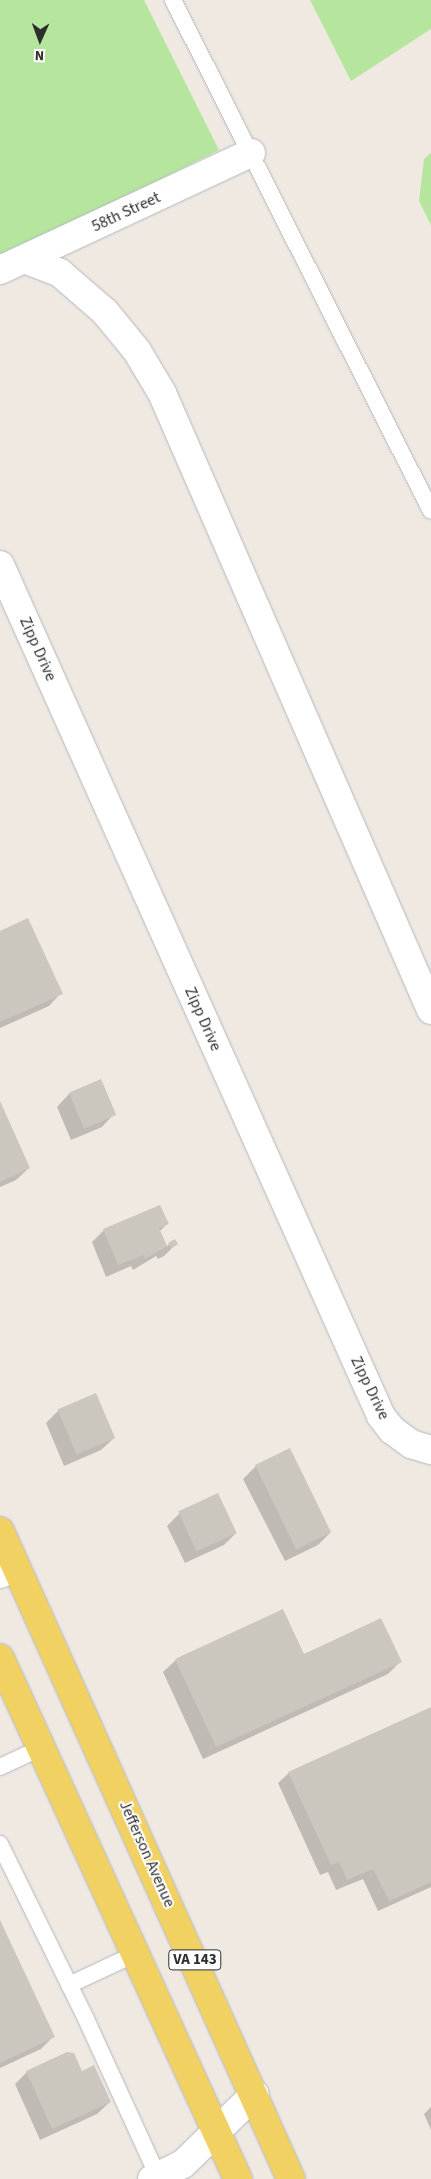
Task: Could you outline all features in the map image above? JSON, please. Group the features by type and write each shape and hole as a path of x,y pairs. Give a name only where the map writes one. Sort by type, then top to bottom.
{"main road":[{"name":"Jefferson Avenue","path":"0,1531 8,1570 255,2094 291,2179"},
{"name":"VA 143","path":"0,1658 238,2179"}],"street":[{"name":"58th Street","path":"0,270 251,153"},
{"path":"24,259 60,273 105,312 137,351 162,394 431,1010"},
{"name":"Zipp Drive","path":"0,564 381,1416 392,1430 411,1444 431,1450"},
{"path":"155,2178 184,2164 255,2094"}],"lane":[{"path":"173,0 431,511"},
{"path":"0,1767 41,1748"},
{"path":"0,1844 69,1985 155,2178"},
{"path":"69,1985 135,1954"}],"green space":[{"path":"0,0 144,0 219,150 0,259"},
{"path":"310,0 431,0 431,29 351,81"},
{"path":"431,153 431,225 419,201 424,159"}],"building":[{"path":"28,918 63,994 0,1022 0,931"},
{"path":"101,1079 116,1115 84,1129 69,1093"},
{"path":"0,1101 30,1168 0,1182"},
{"path":"160,1205 169,1224 159,1228 167,1246 145,1259 144,1255 118,1265 103,1229"},
{"path":"175,1239 178,1244 171,1248 168,1243"},
{"path":"96,1393 115,1438 76,1455 57,1409"},
{"path":"290,1448 331,1532 296,1550 255,1465"},
{"path":"218,1493 237,1533 197,1551 178,1512"},
{"path":"283,1609 304,1654 381,1618 402,1662 216,1747 175,1659"},
{"path":"431,1707 431,1882 389,1901 373,1869 347,1880 339,1862 331,1865 288,1772"},
{"path":"0,1920 55,2037 0,2063"},
{"path":"67,2052 74,2053 82,2071 94,2065 111,2102 52,2129 26,2071"}]}
